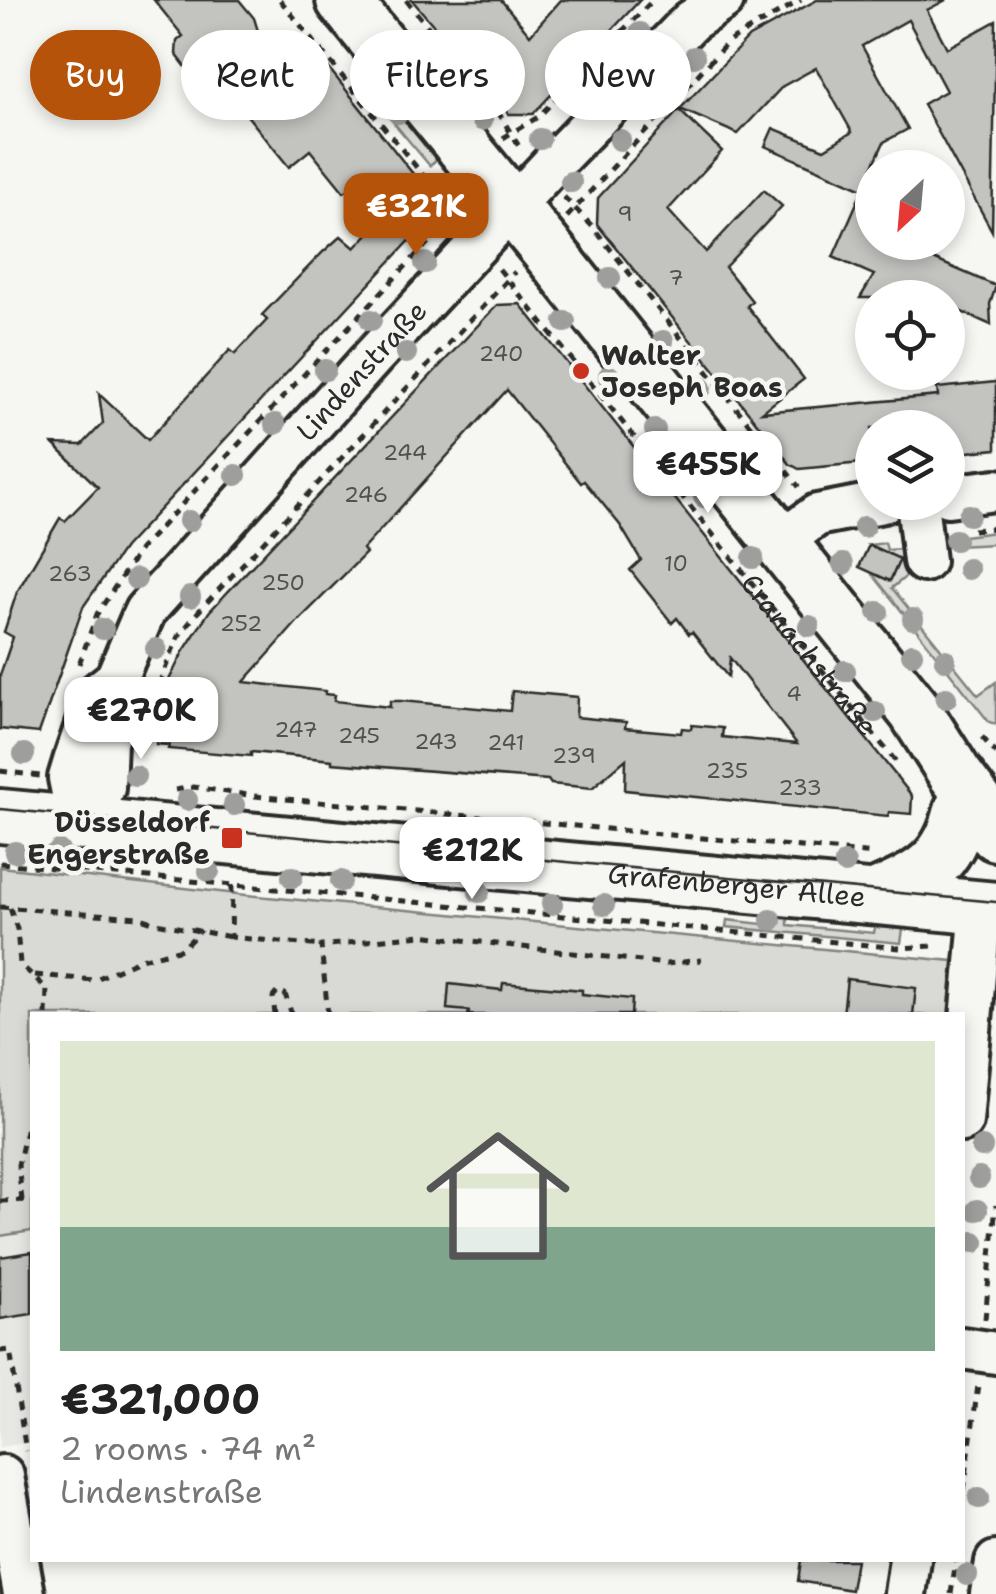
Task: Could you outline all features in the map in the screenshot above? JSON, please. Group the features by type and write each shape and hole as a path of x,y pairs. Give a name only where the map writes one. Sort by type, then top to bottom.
{"main road":[{"name":"Cranachstraße","path":"344,0 512,207 794,520 915,711 977,800 988,908"},
{"path":"876,875 924,874 937,863 977,800"},
{"name":"Grafenberger Allee","path":"0,816 876,875 988,908"}],"street":[{"name":"Lindenstraße","path":"78,822 69,778 97,694 116,680 145,611 512,207 691,21 723,0"},
{"path":"965,494 996,490"},
{"path":"794,520 855,508"},
{"path":"919,520 924,561"},
{"path":"965,1096 988,908"},
{"path":"965,1349 996,1354"},
{"path":"16,1474 24,1594"},
{"path":"905,1594 910,1562"},
{"path":"992,1594 996,1562"}],"path":[{"path":"280,0 455,214"},
{"path":"406,0 498,112 524,155"},
{"path":"511,133 538,118 653,0"},
{"path":"794,520 575,209 728,42 802,0"},
{"name":"Lindenstraße","path":"150,706 178,637 198,612 522,264"},
{"name":"Cranachstraße","path":"508,280 902,769"},
{"path":"0,771 44,777"},
{"name":"Grafenberger Allee","path":"169,790 193,787 876,875"},
{"name":"Grafenberger Allee","path":"0,863 901,948 938,946"},
{"path":"231,937 232,884"},
{"path":"0,907 138,917 231,937 321,946 421,935 666,964 701,960"},
{"path":"10,908 17,929 20,964 47,990 46,1012"},
{"path":"35,976 94,980 142,959 182,950 201,930"},
{"path":"321,946 328,1012"},
{"path":"275,1012 273,997 278,991 285,994 291,1012"},
{"path":"22,1200 18,1164 30,1113"},
{"path":"0,1200 30,1200"},
{"path":"0,1351 10,1350 16,1474"},
{"path":"952,1594 956,1562"}],"shaded area":[{"path":"391,120 406,120 439,158 430,166"},
{"path":"996,532 996,544 935,547 931,540"},
{"path":"901,542 909,542 909,574 892,588 978,695 996,682 996,724 989,722 870,571 890,581 900,559 869,545 885,543 887,550 901,549"},
{"path":"0,867 246,895 953,961 948,1012 30,1012 30,1231 0,1236"},
{"path":"770,917 788,917 788,925 874,933 875,927 903,929 901,943 726,927 727,920 762,924"},
{"path":"30,1231 30,1442 0,1447 0,1236"}],"building":[{"path":"154,0 239,0 254,18 258,30 181,30 181,34"},
{"path":"412,0 501,0 530,35 561,0 640,0 612,30 545,30 545,101 533,114 525,114 525,30 438,30"},
{"path":"817,0 946,0 927,10 947,48 996,21 992,231 965,181 965,150 948,150 923,104 946,91 908,20 862,46 908,129 884,142 880,150 855,150 855,185 765,146 773,128 824,149 852,132 816,68 783,86 738,134 691,114 691,98 749,37"},
{"path":"181,38 181,60 176,54"},
{"path":"330,70 350,95 350,120 370,120 429,194 429,220 124,548 83,607 39,733 0,729 0,675 13,637 4,632 17,592 60,518 65,521 98,487 53,444 82,445 103,423 99,394 148,440 230,350 235,354 267,320 262,315 323,252 341,236 355,248 382,219 356,186 344,192 310,150 289,167 251,120 330,120"},
{"path":"670,120 689,120 722,151 668,210 706,252 764,190 782,206 725,267 752,301 747,306 804,379 762,412 938,396 937,390 965,390 965,385 996,382 996,449 965,452 965,410 855,410 855,464 799,469 790,464 597,224 598,198"},
{"path":"855,207 855,260 936,260 996,286 990,304 991,325 965,314 965,280 871,280 874,275 833,257"},
{"path":"520,304 912,796 911,814 889,812 888,816 625,790 626,759 592,788 551,784 548,780 332,763 251,752 251,756 168,749 169,745 156,744 162,680 168,682 209,612 497,305","holes":["507,390 581,483 584,481 620,525 641,560 630,570 672,623 677,618 689,634 692,632 728,677 730,658 797,744 722,737 723,728 692,725 691,729 682,728 681,733 625,728 626,722 576,717 577,697 512,691 510,711 401,701 390,701 390,707 334,701 335,695 325,691 244,682 366,553 363,549"]},
{"path":"869,545 900,559 890,581 859,567"},
{"path":"847,979 916,988 913,1012 843,1012"},
{"path":"503,983 582,990 582,994 632,999 631,1012 447,1009 449,984 502,990"},
{"path":"30,1252 30,1314 0,1319 0,1257"},
{"path":"801,1562 856,1562 851,1590 798,1581"}],"tram line":[{"path":"0,809 996,902"}],"place":[{"name":"Walter Joseph Boas","path":"581,371"},
{"name":"Düsseldorf Engerstraße","path":"232,838"}]}
